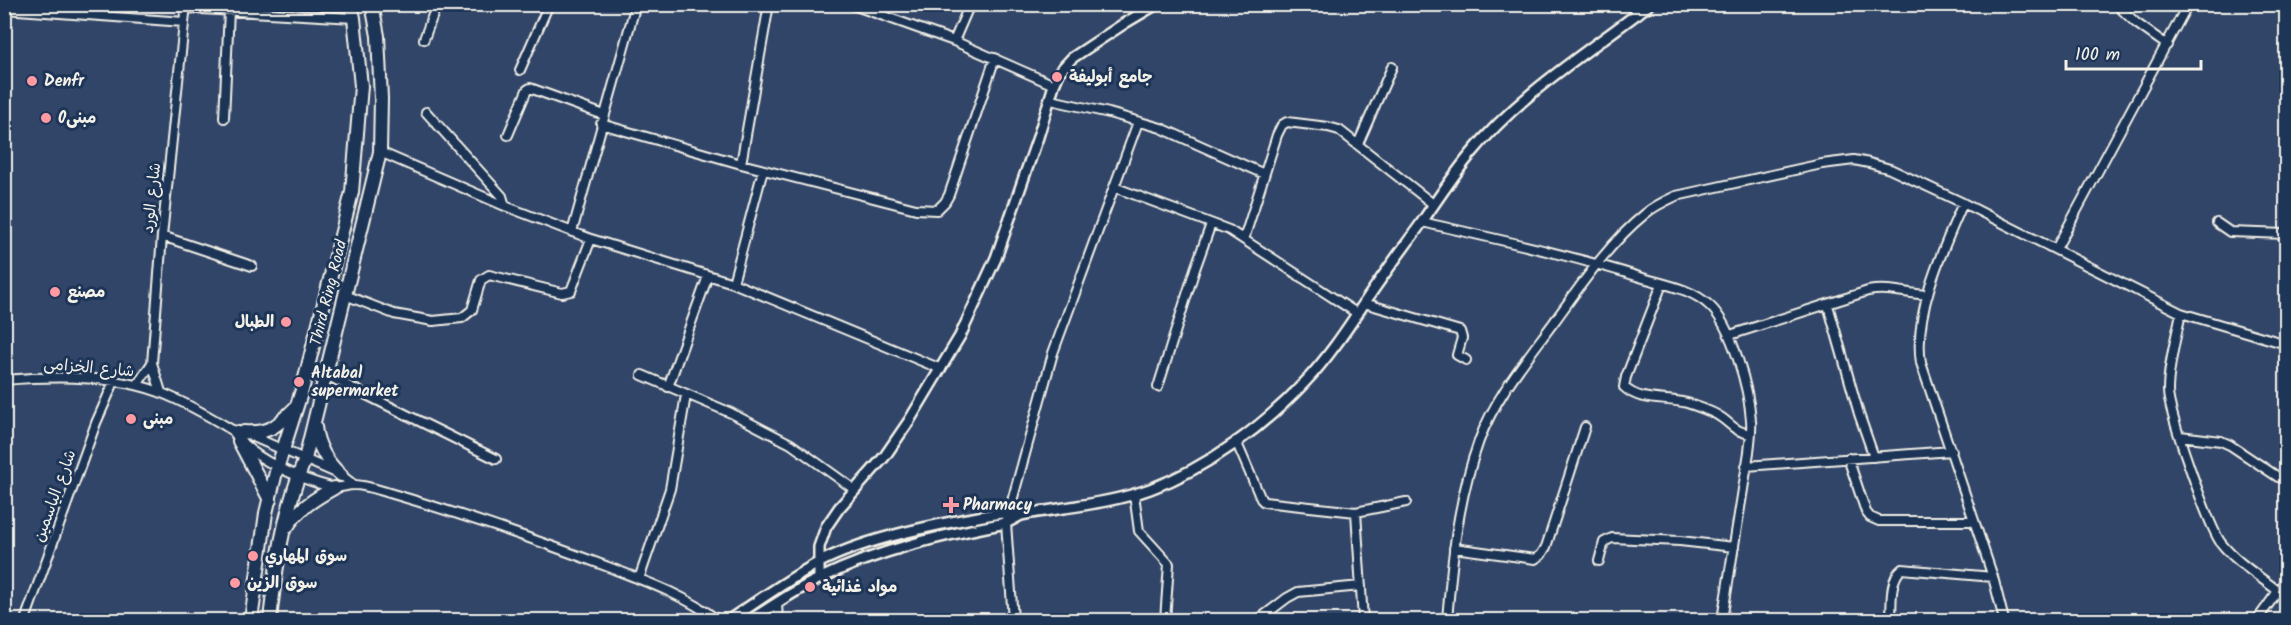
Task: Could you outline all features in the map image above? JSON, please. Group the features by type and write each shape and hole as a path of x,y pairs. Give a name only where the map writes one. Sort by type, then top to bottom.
{"main road":[{"name":"Third Ring Road","path":"251,621 270,500 297,407 352,192 361,86 351,4"},
{"name":"Third Ring Road","path":"270,621 280,541 305,459 380,152 381,99 378,36 372,4"},
{"path":"270,500 239,435 270,430 297,407"},
{"path":"316,416 316,434 320,446 334,470 341,475"},
{"path":"280,541 296,515 318,496 334,488"}],"street":[{"path":"424,39 437,4"},
{"path":"520,70 549,4"},
{"path":"572,232 636,4"},
{"path":"741,164 769,4"},
{"path":"850,4 954,41 1054,85"},
{"path":"954,41 970,4"},
{"path":"819,579 819,547 826,527 838,508 885,456 909,421 960,336 996,258 1051,100 1054,85 1065,64 1157,4"},
{"path":"1632,4 1638,14"},
{"path":"750,621 819,579 896,549 971,530 1006,524 1021,515 1134,494 1200,465 1236,441 1262,422 1306,382 1358,314 1469,155 1518,105 1550,77 1650,4"},
{"path":"2116,4 2136,23 2167,45"},
{"path":"2056,249 2188,4"},
{"path":"186,6 354,18"},
{"name":"شارع الورد","path":"161,392 152,363 162,236 186,6"},
{"path":"4,9 184,22"},
{"path":"224,118 229,10"},
{"path":"602,124 762,170 926,211 937,210 949,195 995,58"},
{"path":"1358,144 1392,68"},
{"path":"508,135 527,90 530,88 604,115"},
{"path":"1051,100 1161,128 1264,174"},
{"path":"426,112 502,196 505,206"},
{"path":"1013,621 1006,524 1008,512 1053,353 1138,122"},
{"path":"1244,239 1282,125 1287,122 1339,130 1433,204"},
{"path":"380,152 572,232 733,283 941,369"},
{"path":"1447,621 1454,548 1463,497 1478,445 1491,413 1528,357 1598,264 1633,224 1661,202 1692,191 1822,164 1854,160 1869,163 1897,172 1963,203 2181,313 2286,344"},
{"path":"733,283 762,170"},
{"path":"1114,187 1212,224 1244,239 1358,314"},
{"path":"1963,203 1920,322 1920,357 1993,577 2004,621"},
{"path":"1422,222 1598,264 1697,295 1712,307 1730,335 1751,417 1746,466 1722,621"},
{"path":"2217,223 2230,232 2286,234"},
{"path":"1158,387 1195,269 1212,224"},
{"path":"162,236 252,266"},
{"path":"345,295 394,314 432,321 462,318 472,310 481,280 489,275 562,293 571,291 591,239"},
{"path":"668,387 708,276"},
{"path":"1662,284 1626,376 1624,387 1631,393 1644,397 1685,402 1721,418 1738,432 1750,434"},
{"path":"1730,335 1878,289 1928,295"},
{"path":"1364,303 1460,331 1462,338 1457,355 1466,360"},
{"path":"1828,305 1859,414 1874,457"},
{"path":"2181,313 2168,388 2170,406 2180,436 2215,535 2229,552 2278,591"},
{"path":"137,385 152,363"},
{"path":"326,375 496,459"},
{"path":"642,375 731,413 791,444 855,490"},
{"name":"شارع الخزامى","path":"4,380 45,377 137,385 161,392 195,408 239,435"},
{"name":"شارع الياسمين","path":"25,621 96,423 114,382"},
{"path":"639,579 670,489 686,394"},
{"path":"1454,548 1535,559 1541,555 1546,547 1585,427"},
{"path":"239,435 305,459 341,475 354,485"},
{"path":"239,435 278,467 298,476 334,488 354,485 429,504 576,554 639,579 706,611 717,621"},
{"path":"2180,436 2221,441 2278,477"},
{"path":"1236,441 1264,502 1356,512 1406,502"},
{"path":"1746,466 1952,451"},
{"path":"1848,458 1866,512 1874,519 1880,521 1974,521"},
{"path":"1134,494 1139,531 1169,564 1165,621"},
{"path":"729,621 818,563 906,532 1008,512 1021,515"},
{"path":"1356,512 1363,621"},
{"path":"1599,561 1602,545 1612,538 1680,541 1734,547"},
{"path":"1892,621 1896,575 1902,569 1993,577"},
{"path":"2257,621 2286,580"},
{"path":"1258,621 1298,592 1361,586"},
{"path":"777,604 778,621"}],"place":[{"name":"جامع أبوليفة","path":"1057,77"},
{"name":"Denfr","path":"32,81"},
{"name":"مبنى0","path":"46,118"},
{"name":"مصنع","path":"55,292"},
{"name":"الطبال","path":"286,322"},
{"name":"Altabal supermarket","path":"299,382"},
{"name":"مبنى","path":"131,419"},
{"name":"Pharmacy","path":"951,505"},
{"name":"سوق المهاري","path":"253,556"},
{"name":"سوق الزين","path":"235,583"},
{"name":"مواد غذائية","path":"810,587"}]}
